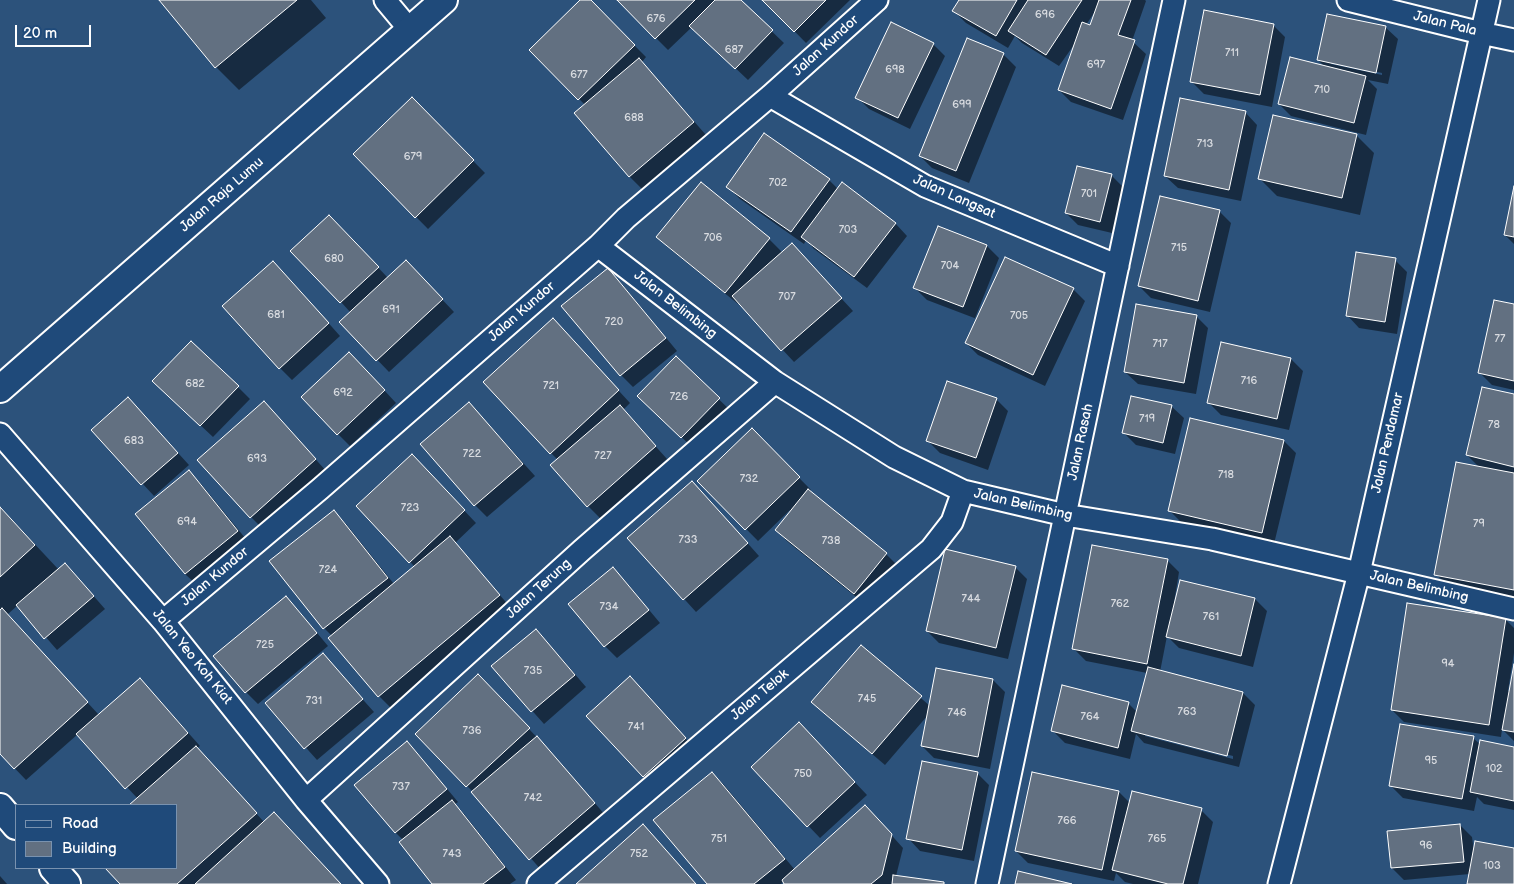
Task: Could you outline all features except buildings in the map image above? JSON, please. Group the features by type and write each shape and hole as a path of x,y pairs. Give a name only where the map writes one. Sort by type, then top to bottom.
{"street":[{"path":"385,0 410,30"},
{"name":"Jalan Raja Lumu","path":"0,389 444,0"},
{"name":"Jalan Kundor","path":"163,621 320,489 598,246 626,218 770,96 877,0"},
{"name":"Jalan Rasah","path":"987,884 1174,0"},
{"name":"Jalan Pala","path":"1348,0 1514,40"},
{"name":"Jalan Pendamar","path":"1279,884 1359,573 1489,0"},
{"name":"Jalan Langsat","path":"770,96 925,186 1118,266"},
{"name":"Jalan Belimbing","path":"598,246 775,382 894,457 963,491 1065,515 1212,539 1514,609"},
{"name":"Jalan Terung","path":"306,800 582,550 775,382"},
{"name":"Jalan Yeo Koh Kiat","path":"0,434 163,621 306,800 378,884"},
{"name":"Jalan Telok","path":"538,884 931,549 952,522 963,491"},
{"path":"0,808 15,825"},
{"path":"54,869 67,884"}]}
